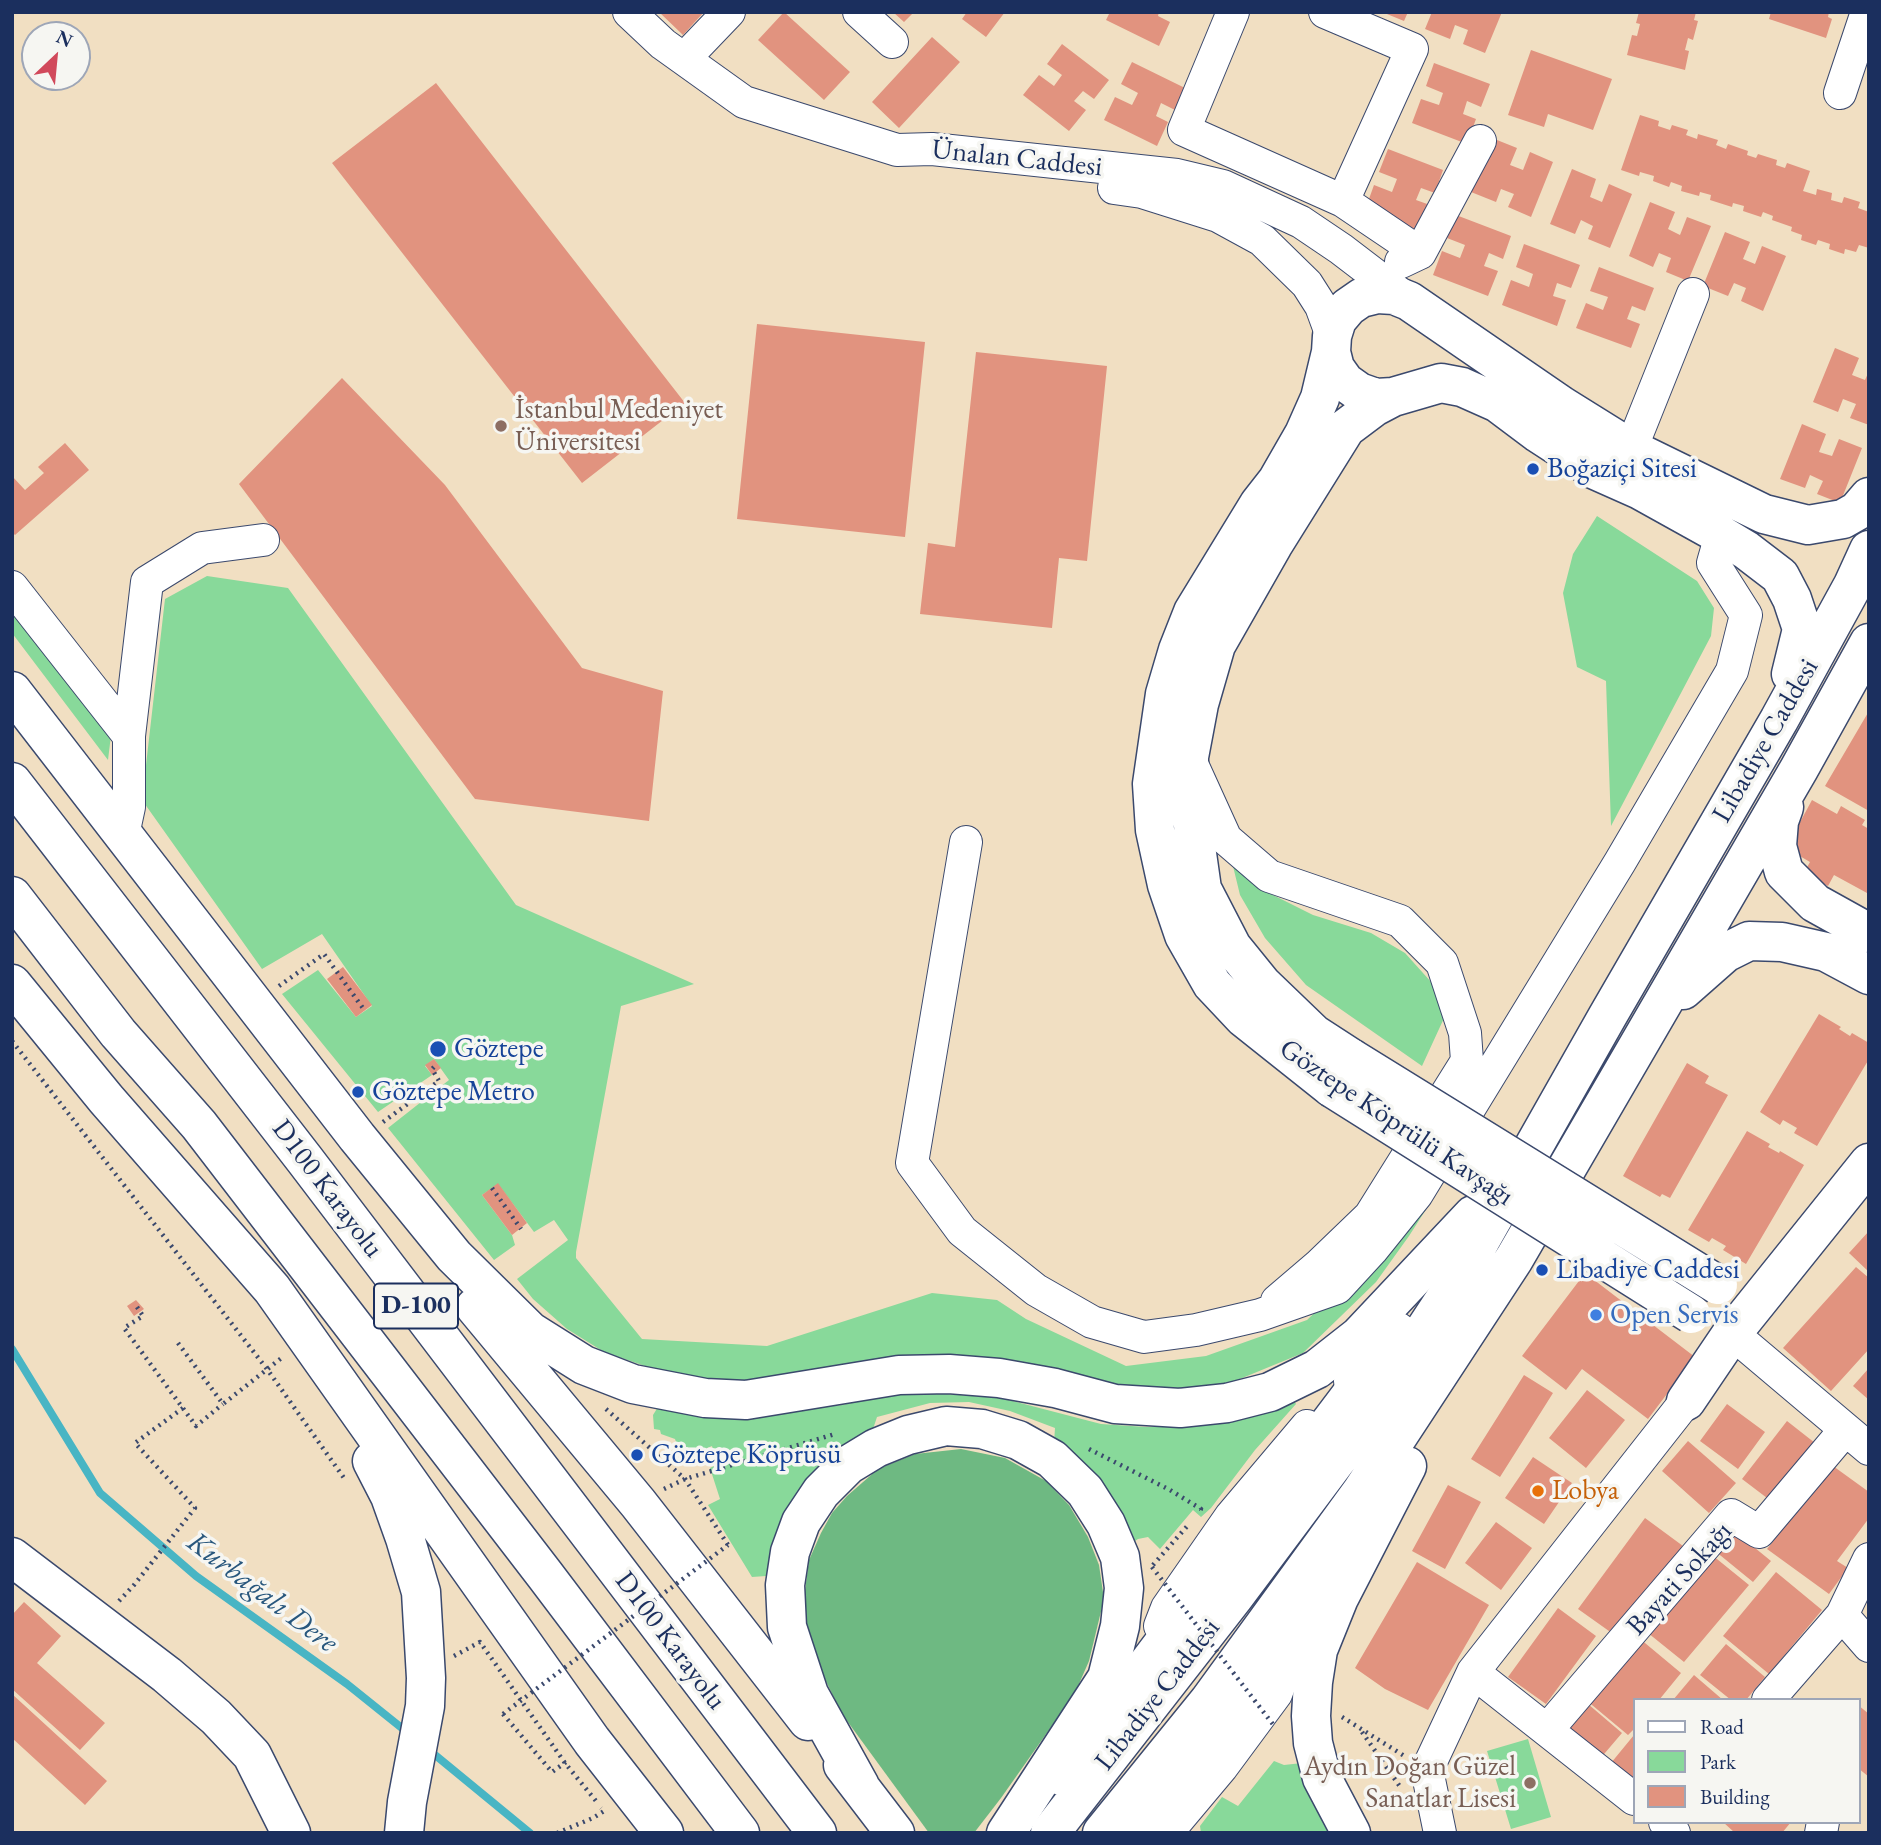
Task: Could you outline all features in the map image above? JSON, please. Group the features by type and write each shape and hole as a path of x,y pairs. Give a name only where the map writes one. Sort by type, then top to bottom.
{"main road":[{"path":"1779,720 1802,629 1792,598 1780,576 1721,535 1640,490 1595,470 1538,433 1498,402 1462,387 1441,383 1376,398 1359,393 1345,382 1335,368 1331,344 1337,320 1348,307 1362,298 1377,294 1394,295 1415,306 1562,407 1631,449 1764,514 1808,525 1843,519 1857,511 1869,497"},
{"path":"1401,394 1421,383 1430,369 1434,354 1433,331 1415,306"},
{"name":"Göztepe Köprülü Kavşağı","path":"1331,344 1320,398 1304,434 1278,481 1259,504 1193,612 1165,694 1152,784 1155,830 1167,886 1184,935 1212,984 1244,1018 1718,1285 1750,1327"},
{"name":"Göztepe Köprülü Kavşağı","path":"1401,394 1374,407 1346,428 1273,545 1216,645 1199,705 1189,757 1189,797 1202,889 1232,947 1262,984 1314,1034 1341,1073 1692,1314 1750,1327"},
{"name":"Libadiye Caddesi","path":"1050,1833 1226,1608 1356,1434 1462,1273 1779,720 1853,585 1869,550"},
{"name":"Libadiye Caddesi","path":"1102,1833 1209,1701 1362,1491 1514,1259 1799,769 1869,643"},
{"path":"12,691 357,1138 454,1256 530,1331 584,1365 633,1384 705,1398 746,1400 899,1375 949,1374 999,1378 1055,1388 1115,1404 1180,1408 1227,1404 1270,1392 1317,1369 1359,1336 1473,1215"},
{"path":"1799,769 1779,821 1777,846 1784,872 1815,904 1869,933"},
{"name":"D100 Karayolu","path":"12,782 305,1160 817,1833"},
{"name":"D-100","path":"12,896 118,1033 199,1125 545,1574 740,1833"},
{"path":"1656,1015 1725,953 1749,942 1782,942 1826,952 1869,975"},
{"path":"12,984 106,1098 271,1289"},
{"path":"1014,1833 1141,1673 1399,1329 1607,1017"},
{"path":"118,1033 156,1107 271,1289 592,1741 664,1833"},
{"path":"357,1138 435,1260 638,1503 895,1833"},
{"path":"1750,1327 1869,1163"},
{"path":"1686,1401 1869,1197"},
{"path":"1351,1833 1322,1777 1313,1743 1311,1716 1318,1650 1339,1598 1514,1259"},
{"path":"307,1338 385,1486 405,1538 421,1592 435,1669 425,1706 406,1817"},
{"path":"860,1786 808,1694 787,1627 785,1585 790,1552 801,1522 821,1492 848,1465 876,1448 908,1435 947,1426 982,1429 1018,1440 1052,1459 1085,1491 1106,1524 1120,1557 1124,1588 1120,1626 1107,1678 1006,1833"},
{"path":"1143,1833 1306,1615 1407,1466"},
{"path":"12,1556 167,1675 216,1717 252,1755 285,1830"}],"street":[{"name":"Ünalan Caddesi","path":"629,12 663,44 744,102 897,150 932,149 972,153 1177,176 1223,186 1301,222 1415,306"},
{"path":"684,59 729,12"},
{"path":"859,12 892,42"},
{"path":"1233,12 1184,130 1343,201 1420,253"},
{"path":"1325,12 1412,49 1343,201"},
{"path":"1840,93 1867,12"},
{"path":"1374,274 1420,253 1480,141"},
{"path":"897,150 927,162 958,169 1142,192 1219,216 1262,240 1307,284 1321,306 1331,344"},
{"path":"1631,449 1693,293"},
{"path":"966,842 912,1163 962,1231 1036,1290 1092,1322 1144,1336 1196,1329 1260,1315 1337,1288 1380,1241 1416,1194 1620,862 1732,671 1746,615 1713,564 1721,535"},
{"path":"123,835 129,807 130,736 147,582 202,548 263,540"},
{"path":"12,587 130,736"},
{"path":"1189,757 1226,839 1269,876 1400,921 1442,962 1465,1033 1467,1061 1370,1216 1318,1266 1260,1315"},
{"path":"1750,1327 1844,1430 1869,1449"},
{"path":"1440,1833 1427,1770 1473,1672 1686,1401"},
{"name":"Bayati Sokağı","path":"1547,1730 1731,1515 1759,1532 1844,1430"},
{"path":"1770,1698 1842,1615 1869,1559"},
{"path":"1162,1833 1175,1824 1222,1767 1276,1694 1306,1615"},
{"path":"1842,1615 1869,1646"},
{"path":"1473,1672 1632,1797"}],"path":[{"path":"254,1003 324,954 365,1011"},
{"path":"12,1041 267,1369 350,1486"},
{"path":"357,1138 439,1081 432,1069 434,1067"},
{"path":"492,1188 521,1229"},
{"path":"137,1307 143,1315 124,1328 196,1426 307,1338"},
{"path":"178,1343 223,1404"},
{"path":"134,1585 195,1508 135,1443 183,1408"},
{"path":"552,1773 503,1714 727,1545 685,1479 606,1408"},
{"path":"1201,1509 1152,1567 1275,1727"},
{"path":"473,1632 565,1763 604,1811 557,1833"},
{"path":"435,1669 480,1642"},
{"path":"1360,1728 1407,1796"}],"green space":[{"path":"1597,516 1697,581 1714,608 1711,636 1611,826 1606,681 1577,667 1563,593 1573,554"},
{"path":"207,576 288,588 516,905 694,984 621,1006 576,1252 576,1258 642,1339 767,1346 932,1293 997,1300 1026,1319 1126,1366 1206,1356 1307,1320 1371,1259 1431,1181 1441,1186 1376,1282 1303,1353 1235,1381 1174,1393 919,1357 727,1383 648,1367 604,1352 567,1329 533,1299 517,1279 568,1240 554,1220 534,1232 498,1184 482,1195 512,1235 515,1245 494,1260 388,1128 449,1080 434,1059 425,1066 432,1075 378,1112 282,994 318,970 356,1017 372,1006 322,934 262,969 142,800 165,599"},
{"path":"12,597 113,719 108,760 12,633"},
{"path":"1232,862 1263,890 1313,915 1371,933 1405,953 1432,983 1445,1016 1422,1066 1306,985 1265,938 1240,895"},
{"path":"905,1391 1001,1398 1101,1424 1146,1427 1186,1427 1293,1399 1296,1404 1255,1450 1211,1508 1201,1517 1193,1510 1160,1549 1148,1537 1129,1545 1054,1443 1055,1428 1010,1411 969,1402 930,1403 877,1417 872,1432 774,1541 766,1576 752,1577 708,1505 720,1499 710,1468 716,1465 712,1446 682,1459 675,1439 654,1429 653,1415 658,1407 743,1416 842,1405"},
{"path":"961,1449 1005,1458 1046,1481 1069,1505 1088,1537 1099,1565 1104,1599 1089,1661 1075,1693 1001,1798 974,1833 929,1833 842,1714 818,1665 802,1614 809,1560 832,1513 847,1496 878,1469 915,1454"},
{"path":"1528,1739 1551,1817 1511,1829 1487,1751"},
{"path":"1274,1761 1284,1765 1302,1763 1335,1833 1201,1833 1200,1826 1222,1797 1238,1806"}],"building":[{"path":"659,12 704,12 683,35"},
{"path":"784,12 850,72 824,100 758,40"},
{"path":"893,12 914,12 904,22"},
{"path":"967,12 1005,12 986,37 962,19"},
{"path":"1110,12 1159,12 1158,16 1170,22 1159,46 1106,20"},
{"path":"1382,12 1408,12 1404,21"},
{"path":"1432,12 1502,12 1485,53 1463,44 1468,30 1455,25 1450,39 1425,29"},
{"path":"1639,12 1696,12 1694,20 1698,21 1693,40 1688,38 1685,50 1689,51 1685,70 1627,55 1632,35 1637,36"},
{"path":"1771,12 1829,12 1828,17 1832,19 1826,38 1769,19"},
{"path":"932,37 960,62 899,128 872,102"},
{"path":"1062,44 1109,80 1094,99 1083,91 1074,101 1086,110 1069,131 1023,95 1039,75 1054,86 1062,75 1047,64"},
{"path":"1531,50 1612,79 1593,130 1548,114 1544,127 1508,115"},
{"path":"1132,62 1185,88 1175,110 1161,103 1156,116 1168,122 1157,146 1104,120 1115,97 1132,105 1138,93 1121,84"},
{"path":"1434,63 1490,84 1481,107 1467,101 1463,114 1476,119 1467,144 1412,123 1421,99 1439,105 1443,93 1426,86"},
{"path":"436,83 685,403 582,483 332,163"},
{"path":"1640,115 1659,121 1658,126 1670,130 1672,125 1688,130 1686,135 1697,139 1698,134 1718,140 1716,145 1726,149 1728,144 1748,151 1747,155 1756,158 1758,154 1777,160 1776,165 1785,168 1787,163 1810,171 1803,191 1816,195 1817,189 1832,193 1831,200 1842,203 1844,197 1860,202 1858,208 1869,212 1869,248 1859,245 1856,252 1845,249 1844,254 1829,249 1830,244 1818,240 1816,245 1801,240 1802,235 1791,231 1792,227 1772,220 1773,216 1763,212 1761,217 1743,211 1744,206 1733,203 1732,207 1710,200 1711,195 1700,192 1699,196 1681,191 1682,186 1671,182 1669,187 1653,181 1654,176 1640,172 1639,176 1621,170"},
{"path":"1492,138 1517,148 1510,165 1523,170 1530,152 1553,162 1531,217 1508,207 1514,194 1501,189 1496,202 1471,192"},
{"path":"1388,149 1443,170 1435,193 1421,188 1416,200 1430,205 1420,231 1365,210 1374,185 1392,192 1397,179 1379,172"},
{"path":"1572,169 1596,179 1590,197 1602,202 1609,184 1632,194 1610,248 1588,239 1593,226 1581,220 1575,234 1550,224"},
{"path":"1650,202 1675,212 1668,229 1680,235 1687,217 1711,226 1688,281 1666,272 1671,258 1659,253 1653,267 1629,256"},
{"path":"1456,215 1511,236 1503,259 1489,253 1484,266 1498,271 1488,296 1433,275 1442,251 1460,258 1465,245 1447,238"},
{"path":"1725,232 1750,242 1743,259 1755,264 1762,246 1786,256 1763,311 1741,301 1746,288 1734,283 1728,296 1703,286"},
{"path":"1524,244 1580,265 1571,288 1557,283 1553,296 1566,300 1557,326 1502,305 1511,280 1529,287 1533,274 1516,267"},
{"path":"1599,267 1654,288 1645,311 1632,306 1627,319 1640,324 1631,348 1576,328 1586,303 1603,310 1608,297 1590,291"},
{"path":"757,324 925,342 905,537 737,519"},
{"path":"1835,348 1859,358 1852,375 1865,380 1869,371 1869,425 1850,418 1856,404 1843,399 1838,412 1813,402"},
{"path":"976,352 1107,366 1087,561 1059,558 1052,628 920,614 928,543 955,547"},
{"path":"342,378 445,485 582,668 663,691 649,821 475,799 239,484"},
{"path":"1802,424 1826,434 1819,452 1832,456 1839,439 1862,448 1840,503 1817,494 1823,481 1810,475 1805,488 1780,479"},
{"path":"65,443 89,470 15,535 12,532 12,476 25,490 44,473 38,467"},
{"path":"1869,711 1869,811 1825,786"},
{"path":"1812,800 1837,814 1841,806 1865,820 1862,825 1869,829 1867,893 1834,875 1828,886 1804,873 1810,862 1786,848"},
{"path":"343,967 372,1005 356,1017 327,979"},
{"path":"1819,1014 1841,1027 1839,1029 1850,1036 1852,1033 1869,1043 1869,1059 1817,1146 1794,1133 1797,1128 1783,1120 1780,1125 1760,1112"},
{"path":"434,1059 441,1068 432,1075 425,1065"},
{"path":"1687,1063 1709,1076 1705,1083 1728,1095 1670,1198 1662,1194 1660,1197 1623,1176"},
{"path":"1747,1131 1770,1144 1768,1147 1804,1165 1746,1264 1723,1250 1726,1246 1712,1238 1709,1242 1688,1230"},
{"path":"498,1183 527,1223 512,1235 482,1195"},
{"path":"1869,1231 1869,1272 1849,1253"},
{"path":"1856,1267 1869,1278 1869,1349 1831,1391 1783,1348"},
{"name":"Open Servis","path":"1585,1273 1695,1357 1648,1419 1582,1369 1566,1390 1522,1356"},
{"path":"136,1300 144,1309 134,1316 127,1306"},
{"path":"1869,1368 1869,1400 1853,1386"},
{"path":"1524,1375 1553,1393 1500,1477 1471,1459"},
{"path":"1587,1390 1625,1420 1586,1468 1549,1438"},
{"path":"1727,1404 1765,1432 1738,1469 1700,1441"},
{"path":"1787,1421 1815,1443 1771,1501 1742,1479"},
{"path":"1688,1441 1736,1483 1709,1513 1662,1471"},
{"name":"Lobya","path":"1533,1457 1572,1483 1544,1524 1505,1498"},
{"path":"1833,1466 1869,1492 1869,1518 1837,1561 1848,1568 1829,1594 1767,1549"},
{"path":"1448,1485 1481,1502 1445,1569 1412,1551"},
{"path":"1645,1518 1683,1546 1616,1636 1578,1609"},
{"path":"1496,1522 1532,1548 1501,1590 1465,1563"},
{"path":"1733,1530 1771,1561 1753,1582 1715,1551"},
{"path":"1712,1555 1749,1585 1684,1662 1648,1633"},
{"path":"1417,1562 1489,1605 1428,1710 1385,1689 1355,1668"},
{"path":"1776,1572 1822,1610 1769,1674 1723,1636"},
{"path":"24,1602 61,1636 37,1663 105,1723 80,1750 12,1689 12,1615"},
{"path":"1558,1608 1596,1636 1546,1704 1508,1677"},
{"path":"1639,1638 1681,1673 1661,1698 1632,1698 1632,1731 1628,1735 1586,1700"},
{"path":"1726,1644 1765,1677 1748,1698 1729,1698 1700,1675"},
{"path":"1694,1675 1721,1698 1675,1698"},
{"path":"12,1694 107,1781 85,1805 12,1738"},
{"path":"1588,1704 1622,1733 1599,1760 1565,1731"},
{"path":"1860,1707 1869,1714 1869,1777 1860,1770"},
{"path":"1632,1737 1632,1780 1611,1763"},
{"path":"1725,1824 1789,1824 1782,1833 1735,1833"}],"waterway":[{"name":"Kurbağalı Dere","path":"12,1349 100,1493 196,1576 347,1684 408,1733"},
{"name":"Kurbağalı Dere","path":"429,1750 530,1833"}],"place":[{"name":"İstanbul Medeniyet Üniversitesi","path":"501,426"},
{"name":"Boğaziçi Sitesi","path":"1533,469"},
{"name":"Göztepe","path":"438,1049"},
{"name":"Göztepe Metro","path":"358,1092"},
{"name":"Libadiye Caddesi","path":"1542,1270"},
{"name":"Open Servis","path":"1596,1315"},
{"name":"Göztepe Köprüsü","path":"637,1455"},
{"name":"Lobya","path":"1538,1491"},
{"name":"Aydın Doğan Güzel Sanatlar Lisesi","path":"1530,1783"}]}
